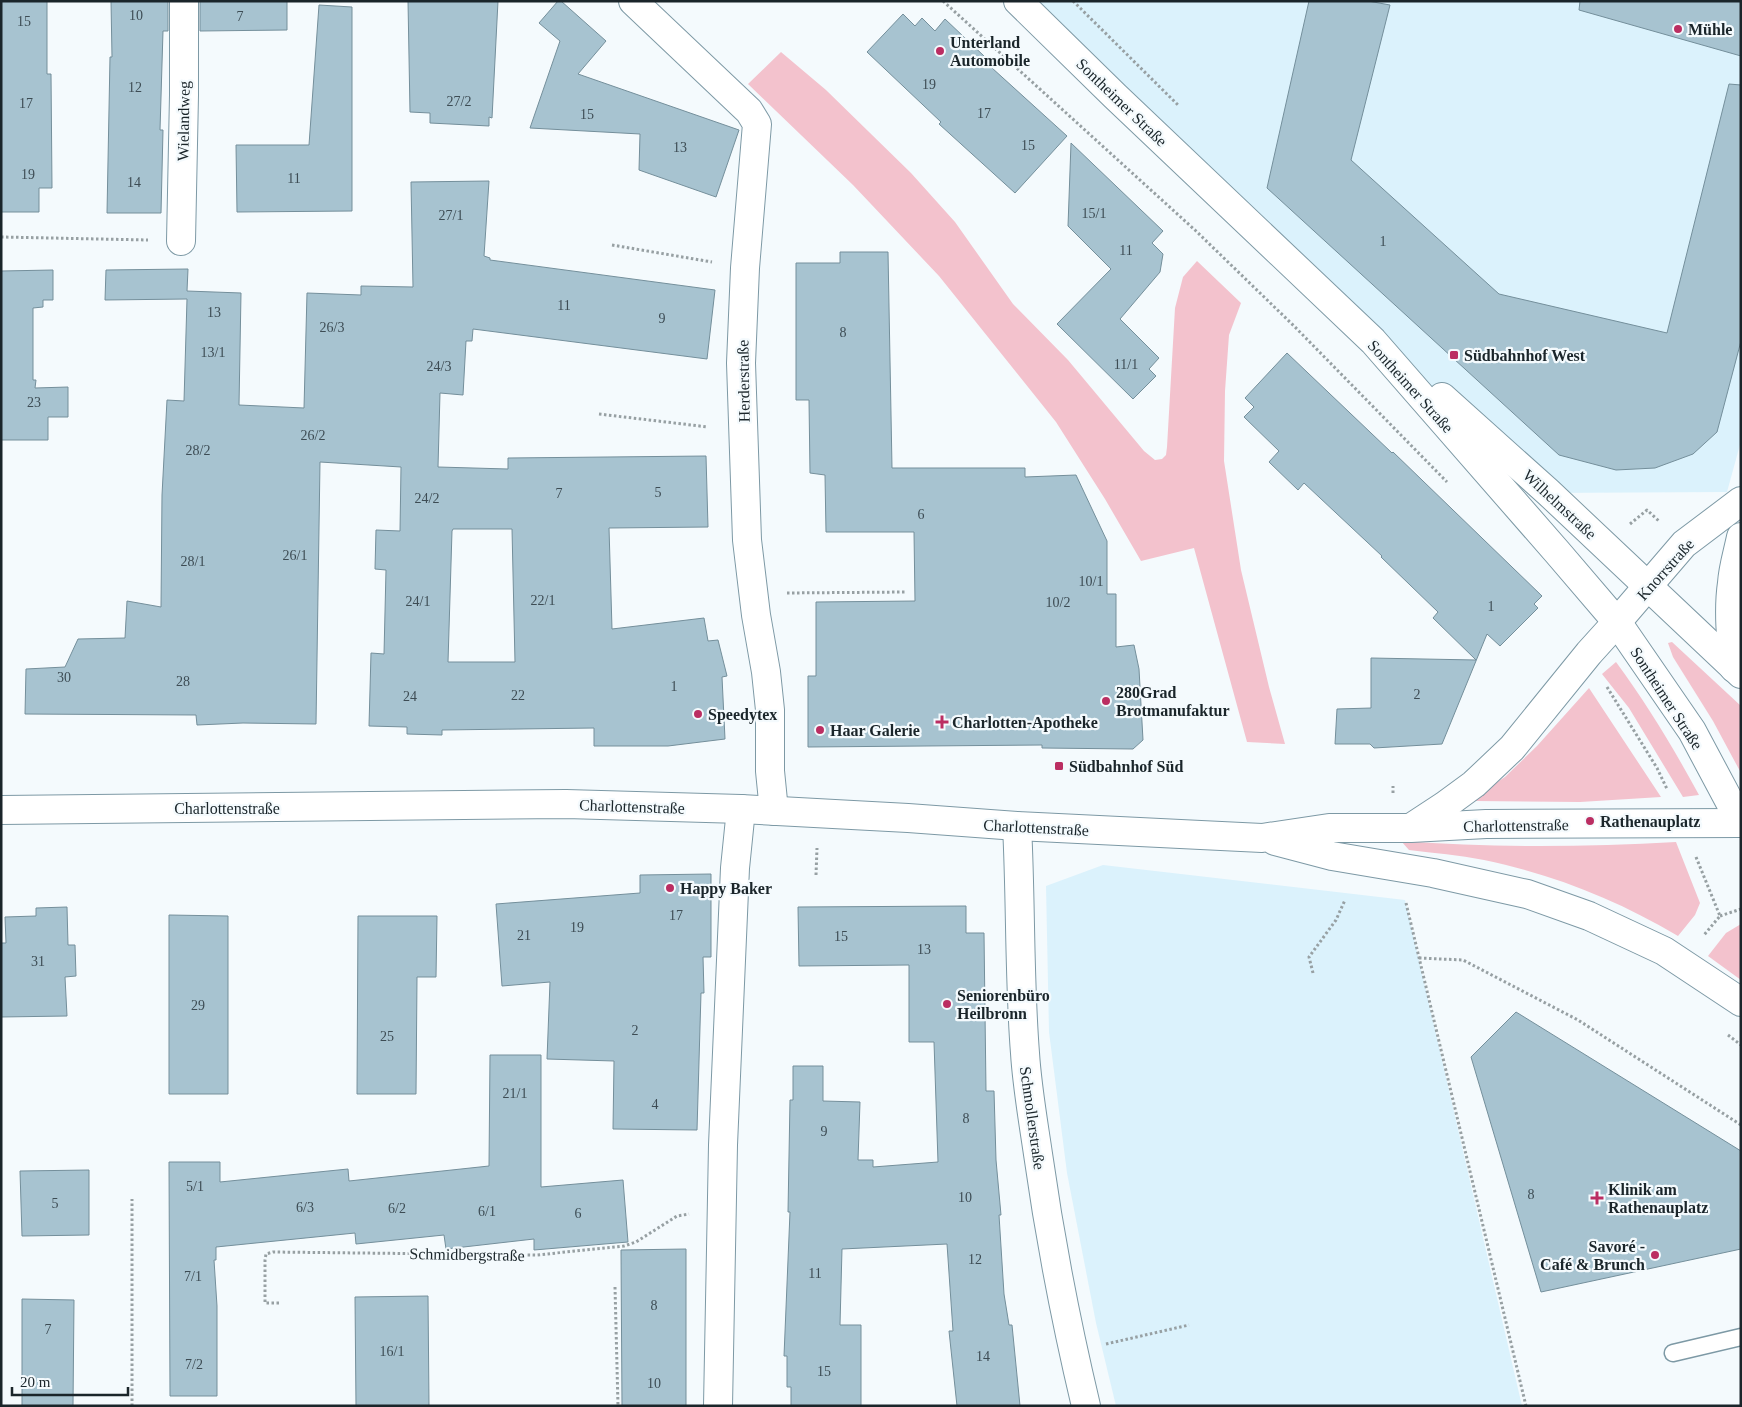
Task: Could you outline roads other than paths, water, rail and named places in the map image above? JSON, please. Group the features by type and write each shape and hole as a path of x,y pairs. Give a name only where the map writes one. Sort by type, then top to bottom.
{"main road":[{"name":"Wielandweg","path":"181,241 184,1"},
{"name":"Herderstraße","path":"633,1 749,111 757,124 744,268 741,355 747,540 770,710 770,771 774,811"},
{"name":"Sontheimer Straße","path":"1018,1 1122,103 1373,341 1617,622 1692,730 1741,823"},
{"name":"Wilhelmstraße","path":"1373,341 1424,382 1526,473 1737,671"},
{"name":"Knorrstraße","path":"1617,622 1684,544 1741,501"},
{"path":"1737,671 1732,647 1730,598 1741,537"},
{"name":"Charlottenstraße","path":"1411,828 1474,784 1512,748 1589,653 1617,622"},
{"name":"Charlottenstraße","path":"1,810 458,806 494,804 741,809 1017,826 1262,838 1329,828 1411,828 1486,824 1741,823"},
{"path":"718,1406 722,1214 735,868 741,809"},
{"name":"Schmollerstraße","path":"1017,826 1020,972 1025,1054 1053,1256 1086,1406"},
{"name":"Charlottenstraße","path":"1262,838 1332,856 1398,867 1527,894 1589,916 1664,951 1741,1002"}],"lane":[{"path":"1673,1353 1741,1337"}],"place":[{"name":"Mühle","path":"1678,29"},
{"name":"Unterland Automobile","path":"940,51"},
{"name":"Südbahnhof West","path":"1454,355"},
{"name":"280Grad Brotmanufaktur","path":"1106,701"},
{"name":"Speedytex","path":"698,714"},
{"name":"Charlotten-Apotheke","path":"942,722"},
{"name":"Haar Galerie","path":"820,730"},
{"name":"Südbahnhof Süd","path":"1059,766"},
{"name":"Rathenauplatz","path":"1590,821"},
{"name":"Happy Baker","path":"670,888"},
{"name":"Seniorenbüro Heilbronn","path":"947,1004"},
{"name":"Klinik am Rathenauplatz","path":"1597,1198"},
{"name":"Savoré - Café & Brunch","path":"1655,1255"}]}
